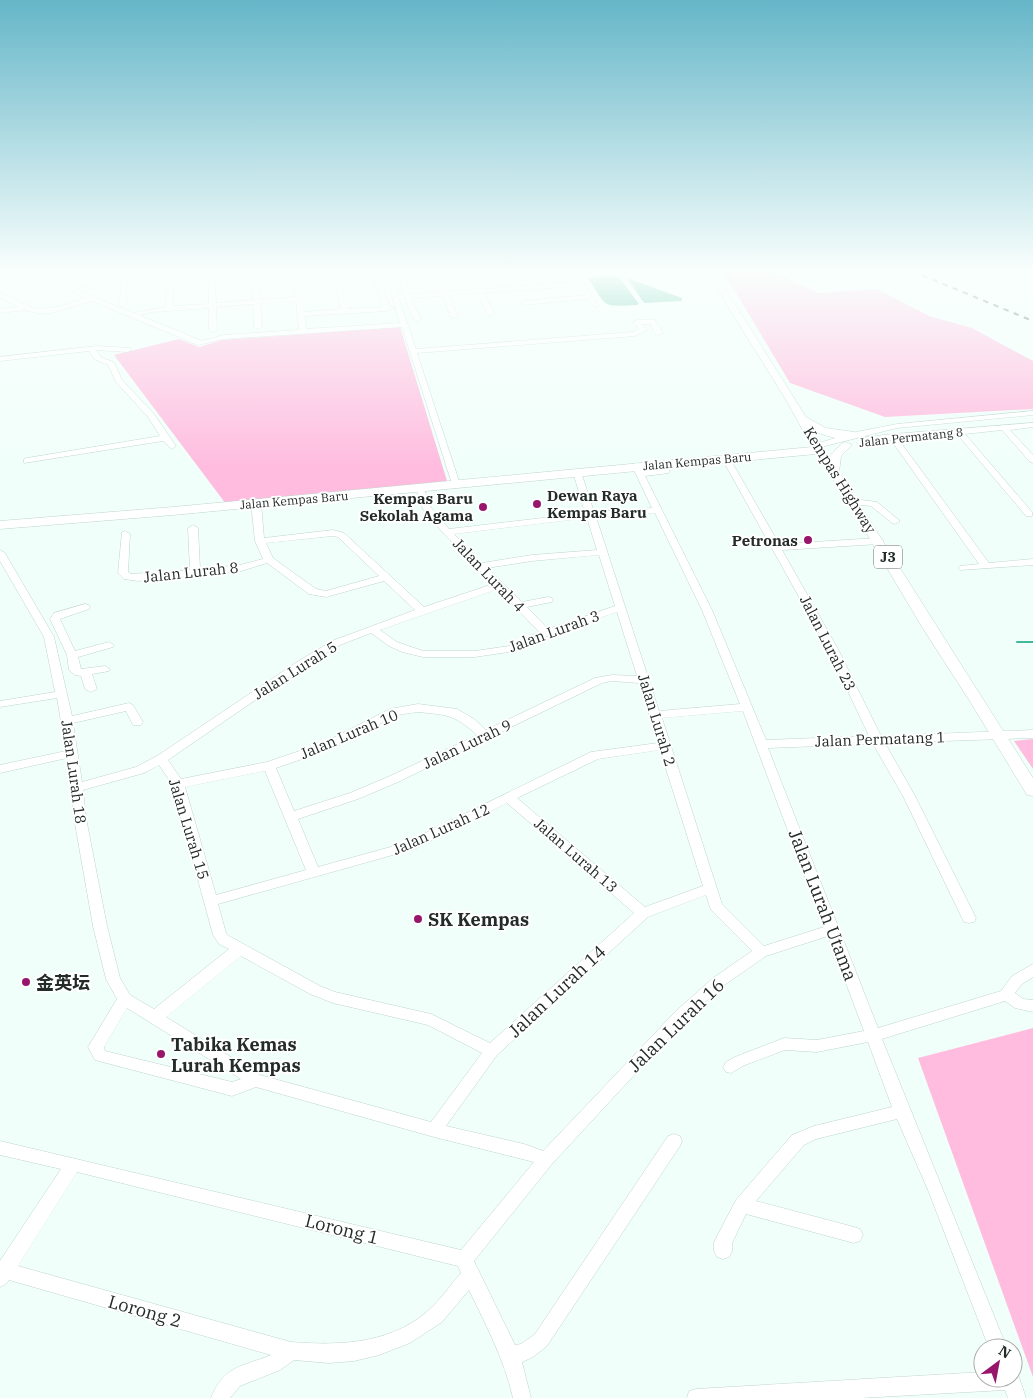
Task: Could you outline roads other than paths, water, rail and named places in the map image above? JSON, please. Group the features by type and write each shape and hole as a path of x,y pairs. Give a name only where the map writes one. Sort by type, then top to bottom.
{"main road":[{"name":"Kempas Highway","path":"751,336 879,541 929,627 1033,791"},
{"path":"801,417 818,430 834,434 854,435"},
{"path":"775,454 816,443"},
{"name":"Jalan Kempas Baru","path":"0,527 13,524 420,488 577,472 637,470 725,457 796,453 816,443"},
{"path":"834,471 835,455 846,445"},
{"path":"775,454 807,457 821,462 834,471"}],"street":[{"path":"182,336 205,344 222,337 232,336"},
{"path":"408,336 456,484"},
{"path":"414,351 606,336"},
{"path":"27,461 169,442 151,415 113,373 111,364 94,356 92,349"},
{"path":"0,359 92,349 127,350"},
{"path":"816,443 916,424 1033,413"},
{"name":"Jalan Permatang 8","path":"816,443 846,445 877,438 1033,425"},
{"path":"1004,428 1033,460"},
{"path":"959,432 1029,514"},
{"path":"893,437 986,566"},
{"name":"Jalan Lurah 23","path":"725,457 825,635 877,740 909,796 969,918"},
{"path":"637,470 666,471"},
{"name":"Jalan Lurah Utama","path":"637,470 707,610 747,707 831,930 994,1338"},
{"name":"Jalan Lurah 2","path":"577,472 628,628 709,889 719,911 761,952"},
{"name":"Jalan Lurah 4","path":"420,488 426,507 447,532 546,633"},
{"path":"854,502 874,504 895,521"},
{"path":"256,503 260,541 269,560 313,592 326,594 386,577"},
{"path":"447,532 591,515 658,510"},
{"path":"193,528 195,572"},
{"path":"260,541 337,533 422,611"},
{"name":"Jalan Lurah 8","path":"125,534 122,573 128,577 241,568 269,560"},
{"path":"777,547 879,541"},
{"path":"479,566 523,559 603,552"},
{"name":"Jalan Lurah 18","path":"0,553 49,637 67,721 78,788 80,818 100,926 113,979 125,999 256,1080"},
{"path":"963,568 1033,562"},
{"name":"Jalan Lurah 5","path":"161,759 301,664 336,643 422,611 498,586"},
{"path":"519,606 548,600"},
{"path":"86,607 55,617 72,656 74,670 79,673 86,673 105,669"},
{"name":"Jalan Lurah 3","path":"372,629 393,644 406,650 423,654 475,654 511,649 546,633 621,607"},
{"path":"49,637 62,634"},
{"path":"72,656 109,645"},
{"path":"86,673 91,689"},
{"name":"Jalan Lurah 9","path":"290,817 354,796 485,736 599,680 612,678 644,680"},
{"path":"0,704 62,694"},
{"path":"655,716 747,707"},
{"path":"67,721 129,708 138,722"},
{"name":"Jalan Lurah 10","path":"178,784 269,766 327,746 394,712 418,708 453,712 470,722 485,736"},
{"name":"Jalan Permatang 1","path":"761,744 1033,734"},
{"name":"Jalan Lurah 12","path":"211,901 409,846 596,755 664,746"},
{"path":"0,769 72,753"},
{"name":"Jalan Lurah 15","path":"78,788 140,770 161,759 169,768 178,784 220,935 224,940 316,990 333,997 424,1018 438,1023 492,1051"},
{"path":"269,766 314,873"},
{"name":"Jalan Lurah 13","path":"509,798 643,913"},
{"name":"Jalan Lurah 14","path":"434,1130 492,1051 643,913 709,889"},
{"name":"Jalan Lurah 16","path":"468,1267 546,1159 681,1015 718,982 761,952 831,930"},
{"path":"155,1017 239,949"},
{"path":"1007,995 1008,988 1033,970"},
{"path":"731,1068 740,1062 784,1044 817,1046 874,1035 1007,995"},
{"path":"1007,995 1020,1004 1033,1006"},
{"path":"125,999 99,1039 96,1047 100,1056 232,1089 256,1080 434,1130 536,1154 546,1159"},
{"path":"723,1251 723,1242 742,1205 798,1140 814,1133 902,1111"},
{"path":"509,1354 527,1352 541,1340 674,1141"},
{"name":"Lorong 1","path":"0,1148 73,1164 468,1267"},
{"path":"2,1272 73,1164"},
{"path":"742,1205 854,1235"},
{"path":"468,1267 509,1354 520,1383 522,1398"},
{"name":"Lorong 2","path":"2,1272 291,1351 340,1354 383,1346 422,1328 444,1308 462,1283 468,1267"},
{"path":"220,1398 222,1390 231,1382 252,1369 285,1358 291,1351"},
{"path":"696,1398 973,1381"}],"waterway":[{"path":"1017,642 1033,642"}],"place":[{"name":"Dewan Raya Kempas Baru","path":"537,504"},
{"name":"Kempas Baru Sekolah Agama","path":"483,507"},
{"name":"Petronas","path":"808,540"},
{"name":"SK Kempas","path":"418,919"},
{"name":"金英坛","path":"26,982"},
{"name":"Tabika Kemas Lurah Kempas","path":"161,1054"}]}
